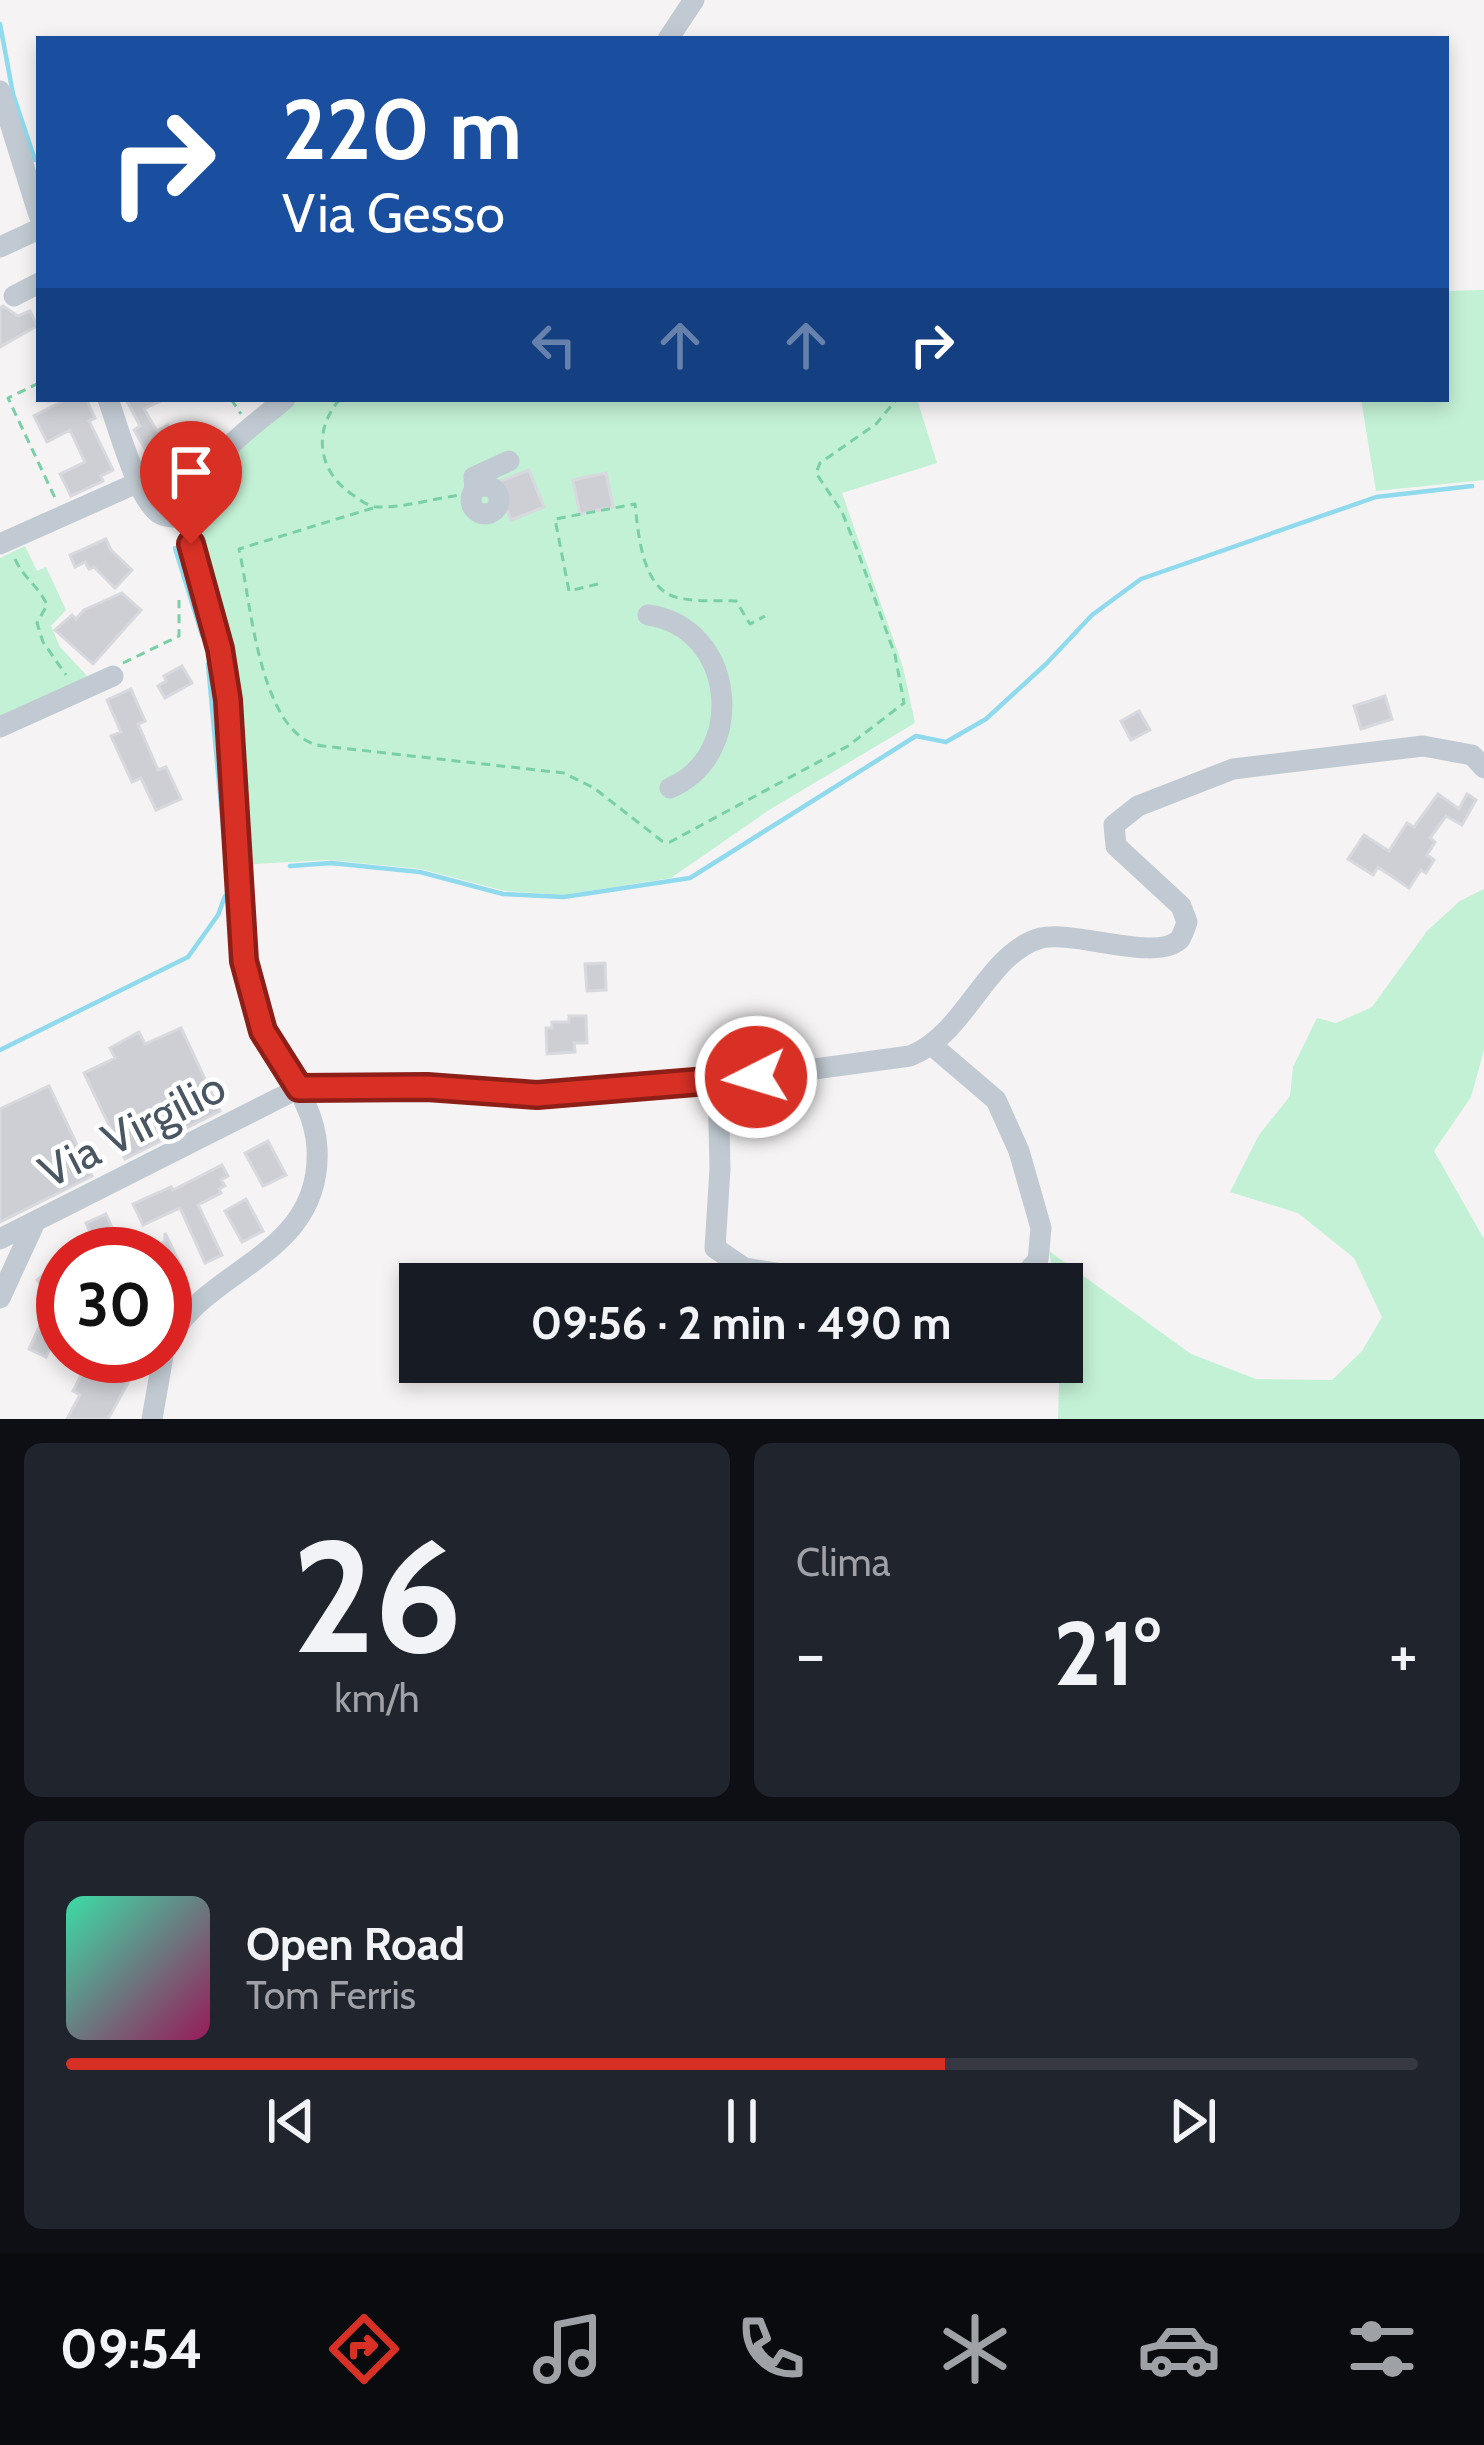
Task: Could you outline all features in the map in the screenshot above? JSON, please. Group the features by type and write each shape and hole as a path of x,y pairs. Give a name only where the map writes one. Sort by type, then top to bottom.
{"street":[{"path":"670,36 692,7"},
{"path":"0,91 4,123 36,207"},
{"path":"0,247 36,231"},
{"path":"14,296 36,285"},
{"path":"109,402 139,482 160,514 191,518"},
{"path":"192,1312 295,1227 312,1187 317,1148 299,1088 263,1031 244,961 228,700 220,649 195,569 191,518 210,463 281,402"},
{"path":"474,492 474,476 509,460"},
{"path":"4,542 139,482"},
{"path":"648,615 659,616 694,639 712,661 722,687 722,716 714,745 695,773 670,788"},
{"path":"0,727 118,670"},
{"path":"299,1088 427,1087 537,1095 718,1082 898,1059 934,1047 1021,946 1059,936 1165,948 1181,938 1187,922 1181,906 1116,846 1114,825 1138,806 1233,769 1424,746 1480,760"},
{"path":"934,1047 996,1100 1019,1151 1041,1228 1035,1263"},
{"path":"718,1082 715,1248 737,1263"},
{"name":"Via Virgilio","path":"0,1239 299,1088"},
{"path":"0,1298 35,1222"},
{"path":"152,1419 159,1383"}],"path":[{"path":"36,384 8,398 58,505"},
{"path":"234,402 244,413"},
{"path":"338,402 322,432 322,457 337,483 373,508"},
{"path":"474,492 373,508 239,550 266,680 285,722 298,738 323,746 564,772 670,842 848,746 904,704 895,655 858,552 842,512 816,473 820,464 890,412 895,402"},
{"path":"598,584 569,591 555,519 635,503 643,553 663,592 674,597 736,601 750,624 765,616"},
{"path":"4,542 24,577 39,586 47,605 37,623 43,642 67,674 64,681"},
{"path":"118,670 179,636 179,600"}],"green space":[{"path":"1484,290 1484,480 1376,491 1361,402 1449,402 1449,291"},
{"path":"279,402 918,402 937,463 842,493 903,667 915,723 769,810 671,878 564,895 505,891 421,869 328,860 238,865 193,505"},
{"path":"25,546 37,571 46,567 66,610 51,626 60,647 91,680 0,720 0,558"},
{"path":"1484,889 1484,1050 1471,1097 1434,1151 1484,1239 1484,1419 1058,1419 1059,1383 1083,1383 1083,1276 1191,1354 1256,1379 1332,1380 1362,1351 1382,1317 1354,1258 1298,1213 1230,1192 1259,1135 1290,1096 1293,1067 1317,1018 1336,1023 1372,1007 1427,931 1460,901"}],"building":[{"path":"0,308 18,316 30,311 36,327 0,347"},
{"path":"61,402 87,402 95,418 89,421 113,470 101,476 103,481 71,496 60,474 85,462 70,430 47,442 34,416"},
{"path":"128,402 159,402 144,409 157,431 168,425 192,466 166,481 171,498 164,498 150,472 148,466 153,463 134,430 140,426"},
{"path":"529,470 544,507 511,520 496,483"},
{"path":"606,473 613,507 580,514 573,480"},
{"path":"106,539 132,570 115,588 85,562 75,567 70,555"},
{"path":"122,593 141,610 93,664 55,630 72,615 76,619 84,610"},
{"path":"182,666 192,683 165,698 158,686 166,681 164,676"},
{"path":"131,689 145,721 138,724 158,770 166,767 181,799 156,810 141,778 132,782 111,736 121,732 107,700"},
{"path":"1385,696 1392,719 1361,729 1354,706"},
{"path":"1139,711 1150,730 1131,740 1121,721"},
{"path":"1438,794 1459,809 1467,794 1476,800 1462,825 1446,816 1430,838 1435,842 1427,855 1434,860 1409,888 1378,867 1373,875 1348,859 1364,835 1389,851 1407,823 1414,827"},
{"path":"605,963 606,990 587,991 585,964"},
{"path":"569,1016 586,1016 587,1043 574,1043 575,1052 547,1054 546,1028 552,1028 552,1022 569,1022"},
{"path":"181,1028 220,1111 125,1159 84,1073 115,1058 110,1048 139,1032 145,1044"},
{"path":"49,1086 92,1176 0,1222 0,1109"},
{"path":"268,1141 286,1175 263,1186 245,1153"},
{"path":"222,1165 228,1176 221,1180 225,1186 219,1189 221,1193 198,1205 222,1255 205,1263 180,1208 143,1225 133,1204"},
{"path":"246,1199 263,1231 242,1242 225,1211"},
{"path":"106,1214 112,1227 88,1227 86,1223"},
{"path":"77,1383 128,1383 108,1419 67,1419 80,1395 73,1391"}],"waterway":[{"path":"0,24 13,94 35,160"},
{"path":"290,866 331,863 420,872 503,894 564,897 690,878 916,736 946,742 986,719 1092,615 1141,579 1376,497 1472,486"},
{"path":"175,548 202,635"},
{"path":"208,664 225,849"},
{"path":"0,1050 188,957 218,915 225,896"}],"route":[{"path":"191,544 220,649 228,700 244,961 263,1031 299,1088 427,1087 537,1095 756,1077"}]}
